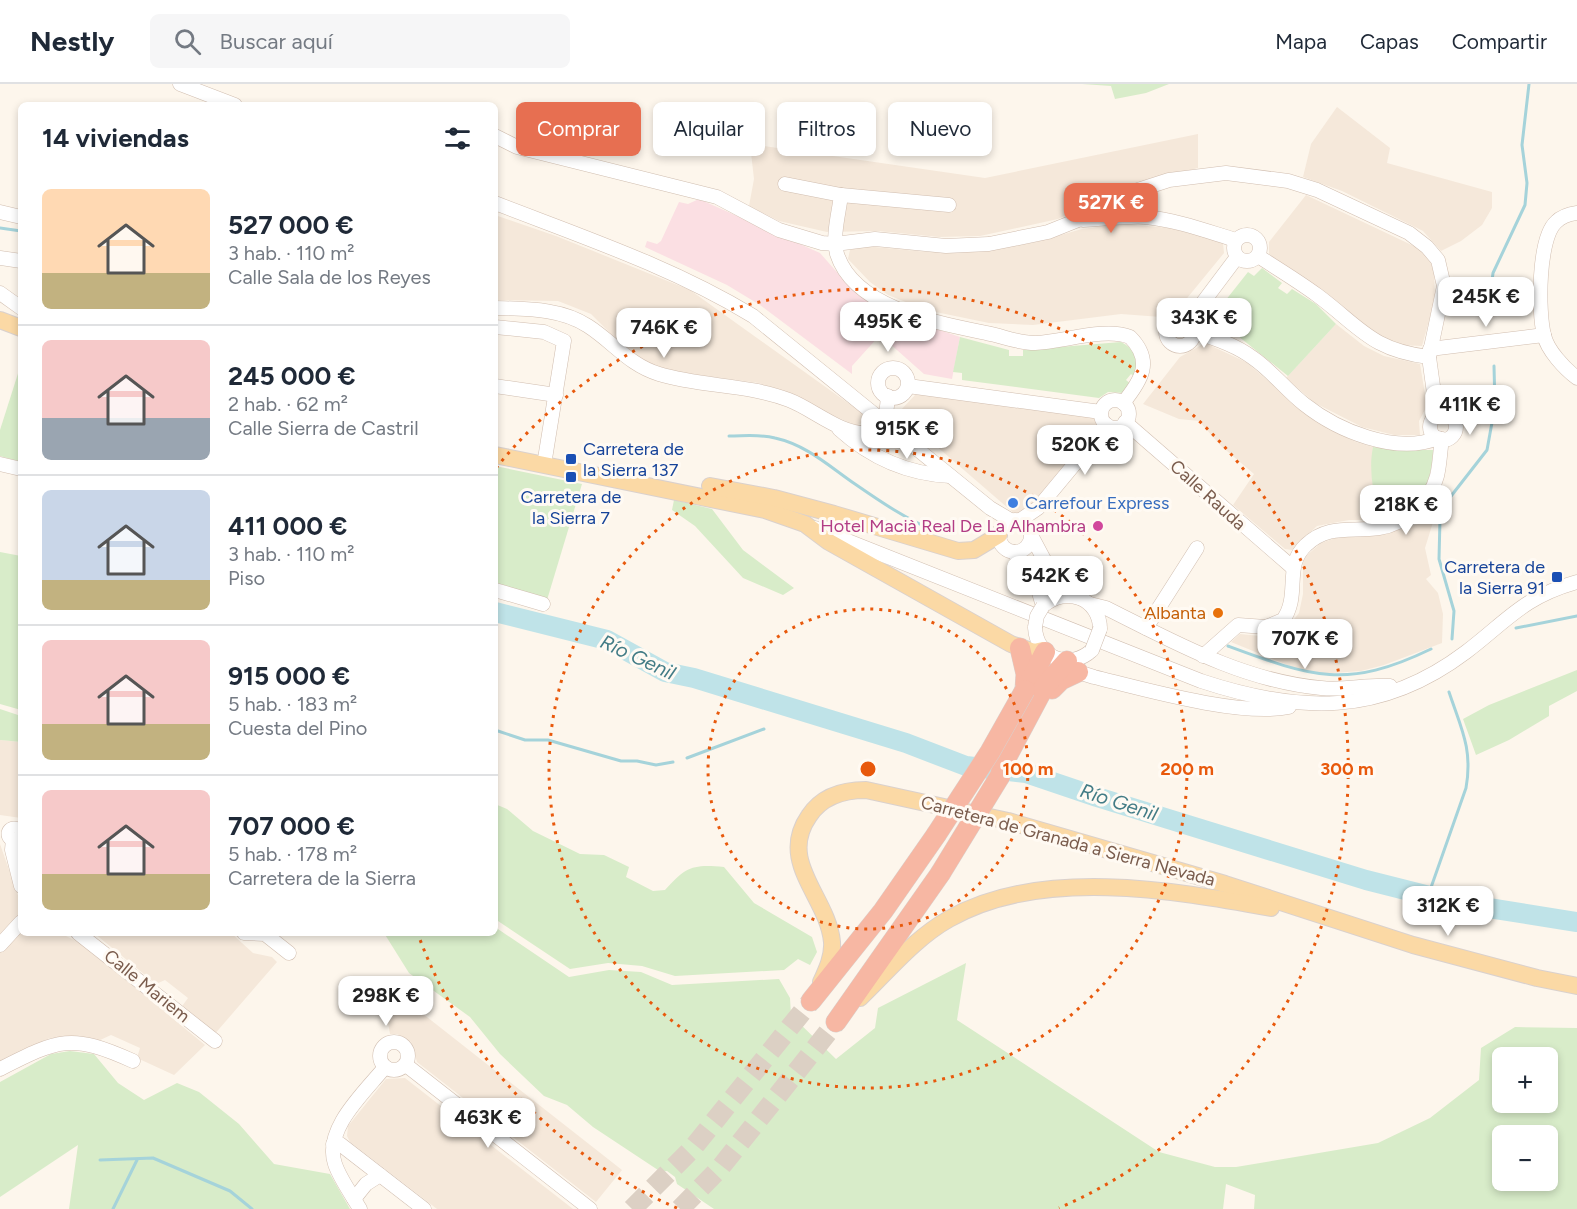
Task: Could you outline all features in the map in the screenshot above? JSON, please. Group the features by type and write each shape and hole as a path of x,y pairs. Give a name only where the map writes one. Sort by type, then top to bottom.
{"highway":[{"path":"1020,648 1036,696"},
{"path":"836,1022 940,874 1000,776 1003,764 1036,696 1044,651"},
{"path":"811,1001 918,863 990,752 1036,696 1072,665"}],"main road":[{"path":"0,320 18,327"},
{"path":"498,456 725,500 805,524 829,542 1020,648 1034,652 1044,651"},
{"path":"607,477 651,477 774,498 958,551 974,550 1000,533"},
{"name":"Carretera de Granada a Sierra Nevada","path":"811,1001 826,972 832,944 827,923 800,865 798,842 804,823 827,798 847,791 874,790 1008,820 1225,884 1314,914 1484,965 1577,986"},
{"name":"Carretera de Granada a Sierra Nevada","path":"836,1022 934,928 969,908 1001,896 1062,888 1132,890 1207,898 1314,914"}],"street":[{"path":"180,84 228,102"},
{"path":"498,138 517,147 717,197 779,230 822,243 835,244 875,239 946,246 989,243 1048,232 1078,220 1135,190 1197,175 1256,175 1317,190 1409,233 1432,253 1443,272 1442,300 1430,353 1437,415 1430,427 1440,439 1434,483 1423,503 1397,523 1379,528 1328,531 1303,547 1292,567 1293,599 1283,620 1266,627 1238,625 1203,656"},
{"path":"785,184 841,195 949,205"},
{"path":"1135,190 1133,206 1143,217"},
{"path":"841,195 835,244 837,256 857,283 892,306 918,317 1017,342 1058,341 1109,333 1130,337 1142,352 1144,369 1141,379 1123,403"},
{"path":"498,204 638,257 711,290 753,316 990,508 1028,526 1048,567 1097,614 1100,630 1092,650 1072,665"},
{"path":"0,212 18,216"},
{"path":"1577,213 1556,222 1547,239 1542,269 1544,336 1563,364 1577,378"},
{"path":"1078,220 1143,217 1195,226 1236,240"},
{"path":"1243,235 1254,237 1261,246 1258,256 1247,262 1237,257 1234,250 1236,240 1243,235"},
{"path":"1258,256 1318,296 1370,339 1405,354 1430,353 1544,336"},
{"path":"1237,257 1191,327 1254,358 1306,406 1351,431 1376,440 1426,443 1454,434 1456,423 1446,414 1437,415"},
{"path":"0,258 18,261"},
{"path":"0,293 18,306"},
{"path":"498,308 546,311 567,316 585,324 630,362 644,369 690,381 772,394 834,423 870,433 885,421 888,396"},
{"path":"498,327 544,333 564,341 544,465"},
{"path":"887,369 901,370 907,377 908,386 902,394 888,396 881,390 879,381 887,369"},
{"path":"498,386 556,395"},
{"path":"908,386 1101,412"},
{"path":"1101,412 1108,402 1116,400 1123,403 1128,410 1125,422 1115,427 1107,425"},
{"path":"1101,412 1107,425"},
{"name":"Calle Rauda","path":"1125,422 1292,567"},
{"path":"834,423 864,449 891,463 919,474 950,476"},
{"path":"1000,533 1038,508 1107,425"},
{"path":"0,464 18,468"},
{"path":"990,508 1003,546 1014,552 1037,586 1043,606 1035,627 1037,641 1044,651 1072,665 1203,701 1273,710 1303,704"},
{"path":"1014,552 1026,549 1038,508"},
{"path":"805,524 1201,681 1261,699 1303,704 1343,703 1403,688 1466,652 1511,613 1534,598 1577,582"},
{"path":"1146,628 1197,548"},
{"path":"498,591 543,604"},
{"path":"1043,606 1061,596 1085,601 1106,608 1203,656 1283,682 1322,688 1357,689 1384,686 1403,688"},
{"path":"12,834 18,877"},
{"path":"0,945 18,925"},
{"name":"Calle Mariem","path":"82,936 215,1041"},
{"path":"268,936 289,952"},
{"path":"0,1069 43,1047 74,1041 101,1046 133,1061"},
{"path":"384,1067 380,1054 384,1045 393,1041 402,1044 408,1051 405,1065"},
{"path":"384,1067 393,1070 405,1065"},
{"path":"405,1065 590,1209"},
{"path":"357,1204 335,1165 333,1144 341,1124 384,1067"},
{"path":"333,1144 340,1144 424,1209"},
{"path":"357,1204 366,1184 380,1175"}],"shaded area":[{"path":"1337,107 1390,148 1387,163 1492,192 1492,208 1482,225 1461,241 1441,251 1423,231 1342,191 1303,177 1311,144"},
{"path":"1198,134 1198,168 1136,184 1058,219 980,236 939,237 878,231 827,232 779,221 749,206 754,179 751,156 765,156 765,146 777,148 777,156 833,156 985,178"},
{"path":"1306,195 1418,248 1430,260 1434,272 1435,299 1422,346 1399,345 1373,333 1327,295 1269,254 1269,242"},
{"path":"699,199 820,253 850,287 879,309 960,337 952,379 924,374 880,335 852,366 852,374 760,305 727,285 645,247 647,241 657,244 661,241 679,202 688,204"},
{"path":"498,216 556,236 690,290 869,418 857,426 759,383 661,370 640,363 591,314 558,301 498,300"},
{"path":"1121,224 1172,228 1195,234 1223,243 1224,253 1179,308 1161,317 1121,314 1033,325 989,323 926,310 888,295 870,282 848,259 850,250 864,246 928,252 989,250 1036,242 1082,229"},
{"path":"1336,324 1364,346 1384,356 1420,364 1427,406 1419,421 1420,435 1394,435 1362,427 1315,403 1286,378"},
{"path":"1205,343 1246,362 1315,421 1356,442 1373,447 1372,479 1380,520 1349,520 1317,526 1292,550 1285,549 1233,505 1254,474 1221,446 1199,421 1179,419 1143,404 1180,357"},
{"path":"916,394 1095,416 1101,429 1026,514 1016,515 898,413"},
{"path":"1434,519 1425,548 1431,575 1426,579 1438,593 1443,614 1442,643 1384,665 1361,671 1321,674 1292,667 1231,642 1240,634 1270,637 1291,623 1299,613 1303,594 1303,563 1306,556 1321,543 1344,535 1385,534"},
{"path":"0,740 18,742 18,818 0,815"},
{"path":"0,844 18,895 18,936 66,936 82,944 205,1045 174,1075 137,1058 140,1048 111,1035 98,1041 76,1037 50,1038 0,1061"},
{"path":"98,936 234,936 253,953 272,957 277,962 213,1036 180,1009 188,998 165,980 156,984"},
{"path":"404,999 622,1170 596,1202 417,1062 411,1042 397,1034 390,1034 388,1023"},
{"path":"405,1078 573,1209 437,1209 350,1142 347,1136 348,1126 386,1079"}],"green space":[{"path":"1082,84 1169,84 1146,93 1115,99 1111,86"},
{"path":"1262,268 1282,283 1278,288 1287,294 1292,289 1316,304 1336,324 1288,376 1233,332 1230,336 1218,327 1214,331 1206,325 1248,272 1254,276"},
{"path":"960,337 1009,350 1009,356 1023,356 1023,350 1121,342 1131,349 1135,357 1136,378 1131,374 1126,380 1131,384 1124,393 1108,392 1099,398 962,380 962,373 953,372"},
{"path":"18,373 18,461 0,456 0,430"},
{"path":"1373,447 1433,450 1430,475 1421,496 1405,511 1380,520 1371,474"},
{"path":"498,467 582,484 547,600 498,586"},
{"path":"674,500 712,509 743,550 794,588 783,595 743,578 695,526 672,510"},
{"path":"0,552 18,555 18,709 0,704"},
{"path":"1577,670 1577,691 1549,706 1549,716 1509,740 1476,755 1463,719 1489,705"},
{"path":"0,709 18,715 18,742 0,740"},
{"path":"498,805 507,809 533,831 580,854 604,855 629,867 626,877 653,891 665,890 690,869 704,866 724,867 754,903 812,937 817,952 810,965 798,959 784,970 675,976 642,966 608,963 570,969 498,921"},
{"path":"498,929 569,977 609,970 641,972 672,985 779,979 790,998 791,1015 836,1059 875,1028 878,1008 966,963 957,1020 1159,1152 1215,1167 1236,1167 1378,1143 1430,1118 1479,1080 1481,1048 1515,1027 1577,1028 1577,1209 1254,1209 1255,1195 1226,1184 1223,1209 714,1209 677,1184 675,1177 667,1171 661,1172 593,1127 567,1105 544,1096 500,1054 470,1017 409,973 386,936 498,936"},
{"path":"70,1051 94,1054 118,1083 144,1100 177,1083 199,1092 239,1124 274,1164 330,1174 350,1209 69,1209 78,1145 0,1197 0,1082 51,1054"}],"waterway":[{"path":"1487,321 1493,273 1525,205 1527,183 1522,145 1529,84"},
{"path":"0,228 18,231"},
{"path":"1452,639 1454,611 1439,559 1440,519 1448,500 1487,450 1495,406 1494,366"},
{"path":"729,436 769,437 787,441 818,457 894,510 935,531"},
{"name":"Río Genil","path":"498,613 607,640 665,672 694,678 906,743 966,766 1026,773 1366,880 1457,903 1577,922"},
{"path":"1516,628 1577,616"},
{"path":"1228,646 1283,665 1329,674 1352,674 1375,670 1431,649"},
{"path":"1428,896 1466,788 1468,774 1465,739 1449,692"},
{"path":"687,758 764,729"},
{"path":"498,731 525,740 548,740 621,761 637,761 656,765 673,762"},
{"path":"100,1160 153,1158 230,1191 252,1209"},
{"path":"113,1209 137,1160"}],"tunnel":[{"path":"632,1209 692,1149 811,1001"},
{"path":"680,1209 720,1168 836,1022"}],"place":[{"name":"Carretera de la Sierra 137","path":"571,459"},
{"name":"Carretera de la Sierra 7","path":"571,477"},
{"name":"Carrefour Express","path":"1013,503"},
{"name":"Hotel Macià Real De La Alhambra","path":"1098,526"},
{"name":"Carretera de la Sierra 91","path":"1557,577"},
{"name":"Albanta","path":"1218,613"}]}
